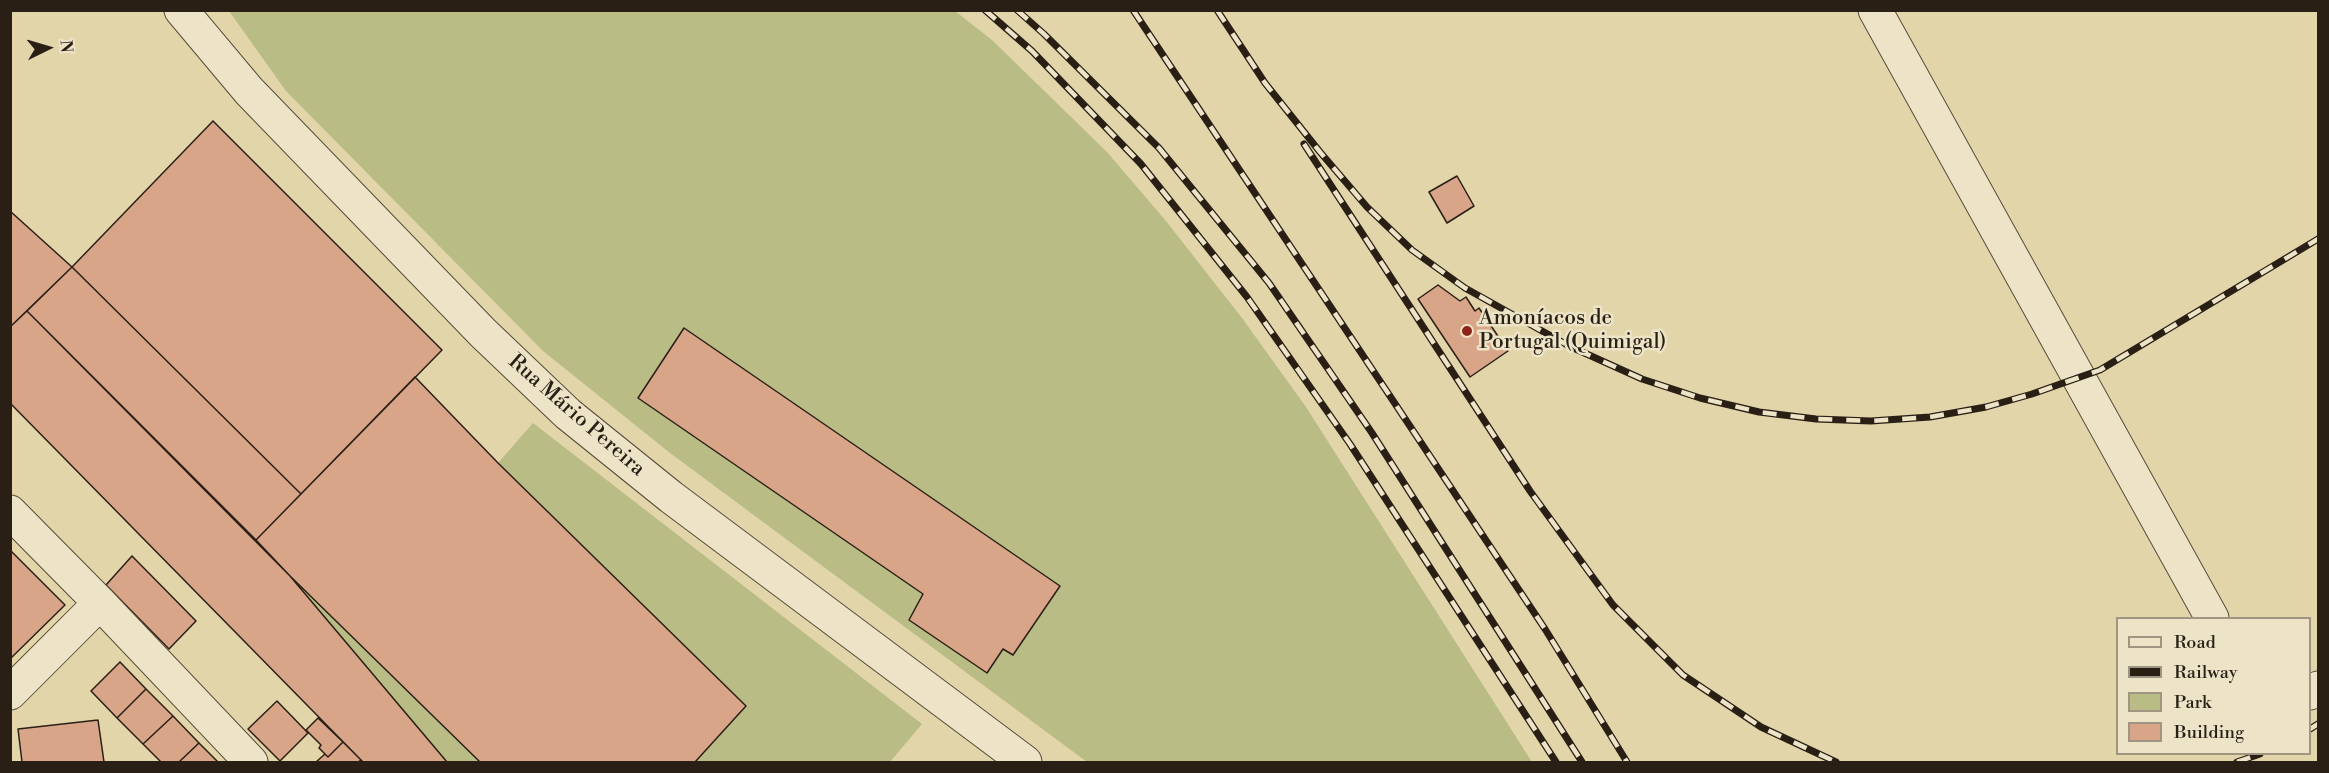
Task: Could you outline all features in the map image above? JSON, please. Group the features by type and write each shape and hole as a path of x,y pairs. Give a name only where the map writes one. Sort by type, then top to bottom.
{"street":[{"name":"Rua Mário Pereira","path":"181,10 249,92 483,333 568,414 671,497 1025,762"},
{"path":"1875,10 2211,617"},
{"path":"10,512 251,762"},
{"path":"10,693 100,603"}],"green space":[{"path":"229,11 955,11 992,40 1107,152 1166,221 1242,318 1306,407 1532,762 1087,762 670,453 543,351 286,91"},
{"path":"533,423 922,724 890,762 695,762 746,706 498,463"},
{"path":"290,576 480,762 447,762"}],"building":[{"path":"213,121 442,350 301,494 72,267"},
{"path":"1457,176 1474,206 1447,223 1429,192"},
{"path":"10,211 72,267 10,327"},
{"path":"72,267 301,494 256,540 27,311"},
{"name":"Amoníacos de Portugal (Quimigal)","path":"1438,285 1460,301 1466,297 1475,311 1479,308 1508,351 1470,377 1418,299"},
{"path":"27,311 290,576 447,762 363,762 10,403 10,327"},
{"path":"684,328 1060,586 1013,655 1003,649 987,673 909,620 923,594 638,398"},
{"path":"415,377 498,463 746,706 695,762 480,762 256,540"},
{"path":"10,550 65,605 10,659"},
{"path":"132,556 196,621 169,649 106,585"},
{"path":"120,662 146,689 117,718 91,691"},
{"path":"146,689 173,716 143,744 117,718"},
{"path":"277,701 308,733 280,761 248,729"},
{"path":"173,716 199,743 179,762 161,762 143,744"},
{"path":"318,718 343,742 328,757 319,748 321,745 306,730"},
{"path":"98,720 104,762 22,762 18,729"},
{"path":"343,742 361,760 358,762 316,762 325,754 328,757"},
{"path":"199,743 218,762 179,762"}],"railway":[{"path":"985,10 1032,51 1141,164 1247,297 1350,444 1556,762"},
{"path":"1017,10 1159,148 1269,283 1372,433 1582,762"},
{"path":"1133,10 1545,629 1627,762"},
{"path":"1217,10 1265,83 1320,152 1367,207 1412,250 1465,288 1569,346 1642,379 1700,398 1759,412 1816,419 1871,421 1930,417 1986,407 2032,394 2100,370 2318,239"},
{"path":"1304,144 1530,491 1613,605 1683,675 1761,727 1836,762"},
{"path":"2311,728 2318,724"},
{"path":"2237,762 2257,755"}],"place":[{"name":"Amoníacos de Portugal (Quimigal)","path":"1467,331"}]}
